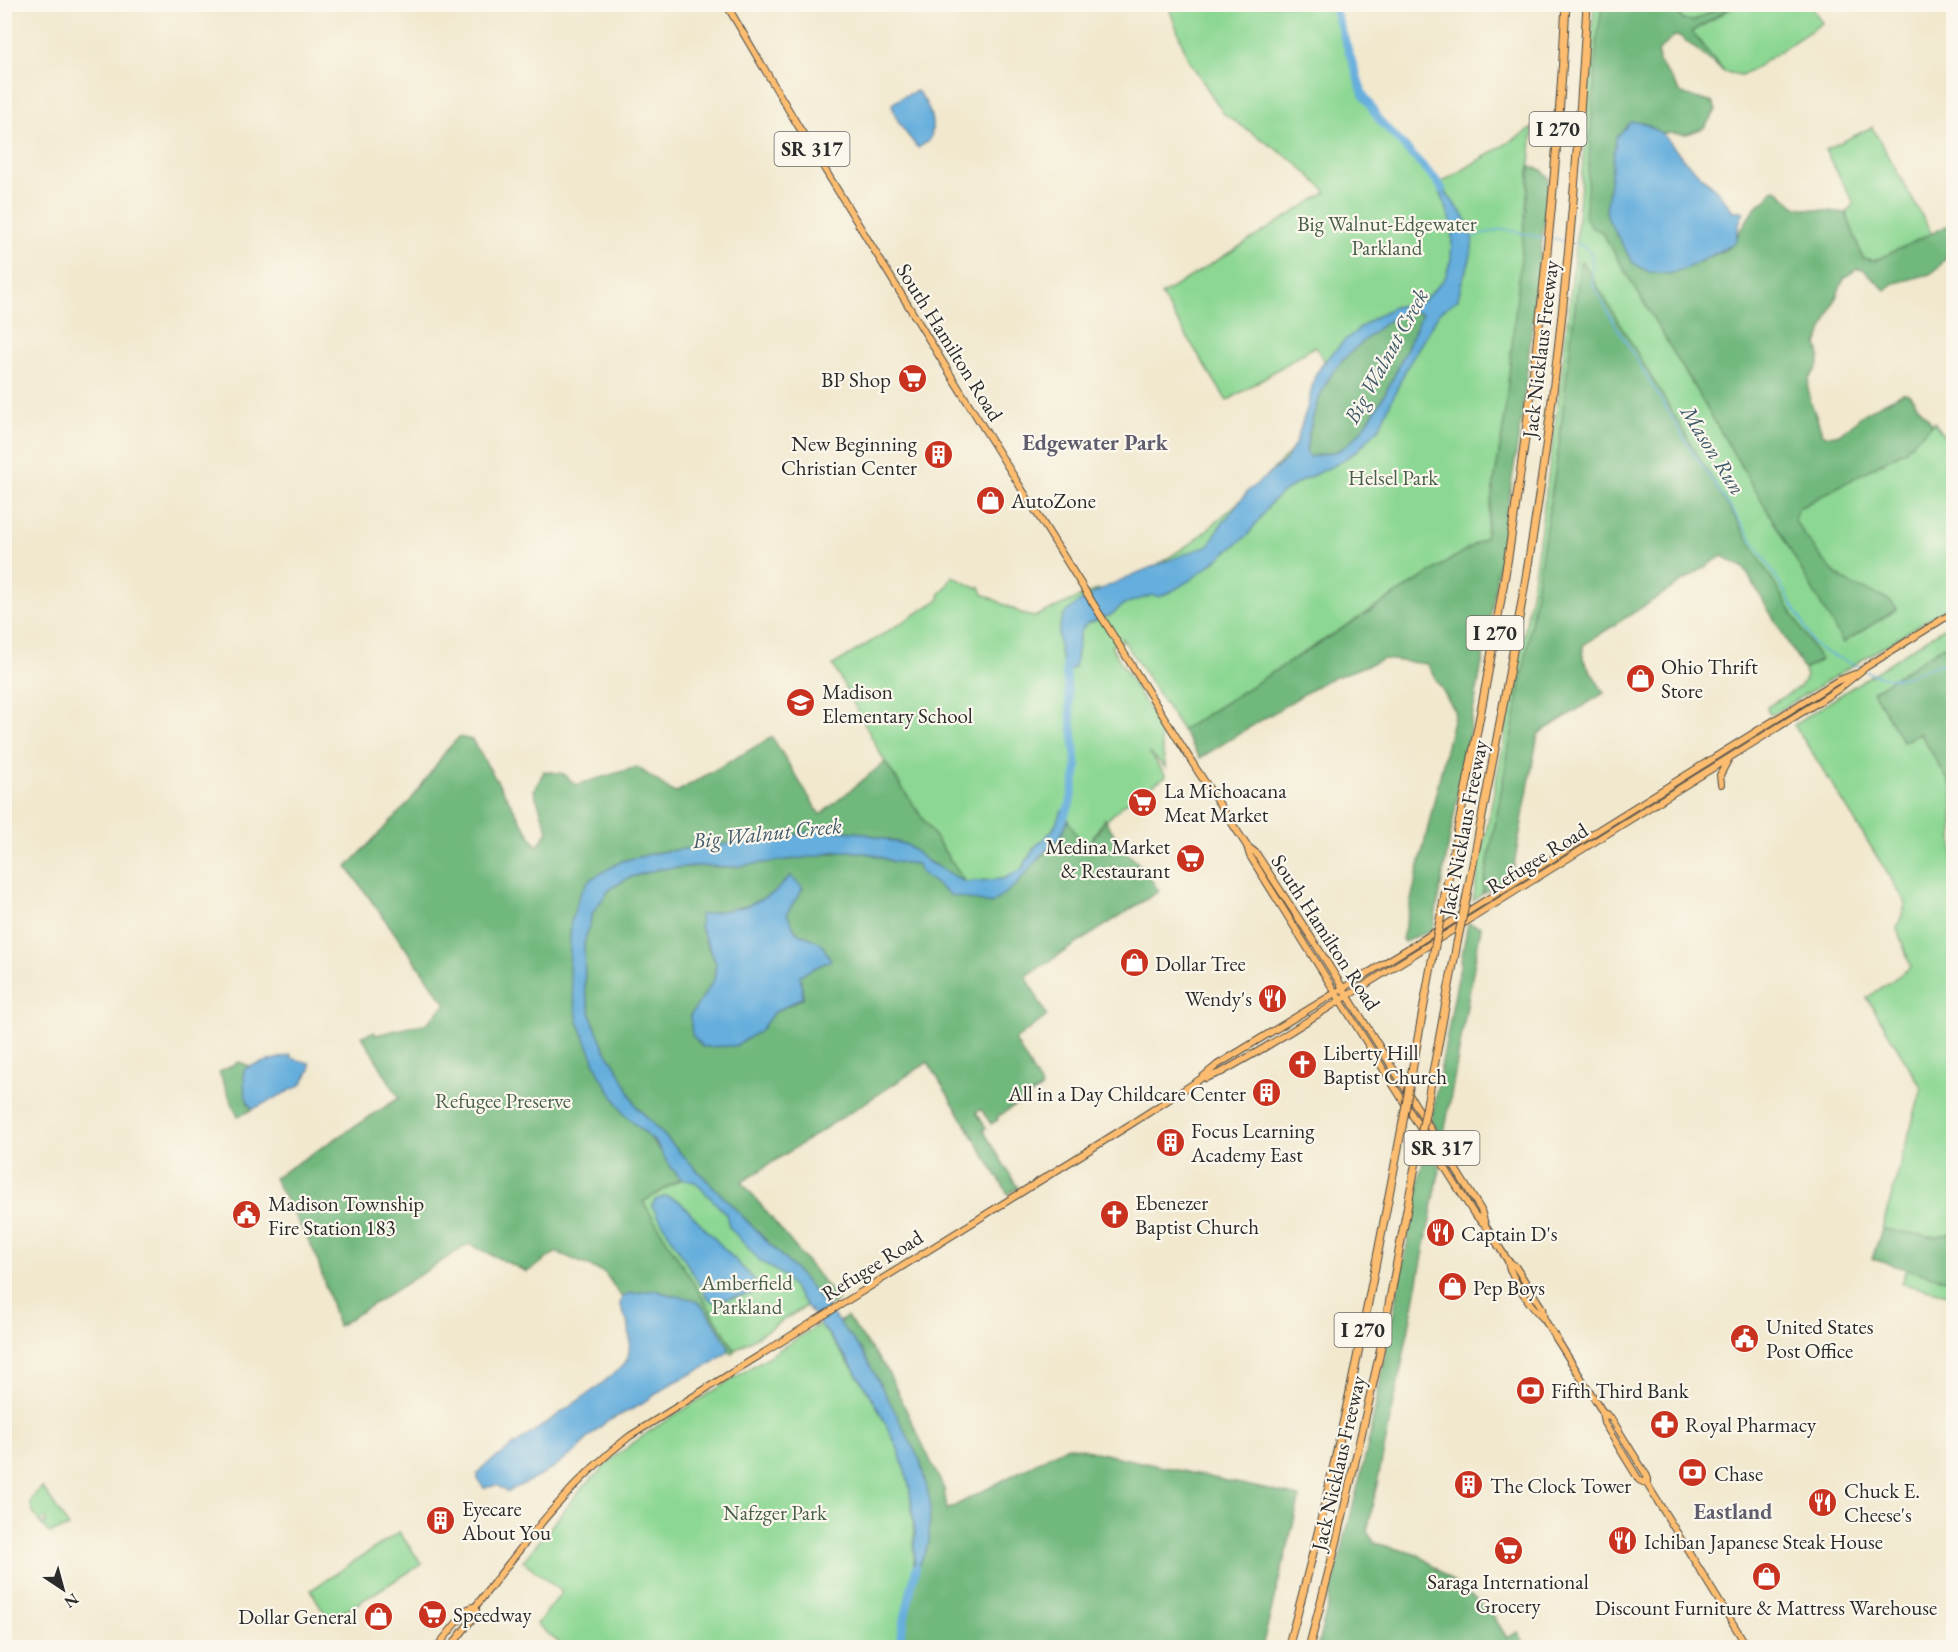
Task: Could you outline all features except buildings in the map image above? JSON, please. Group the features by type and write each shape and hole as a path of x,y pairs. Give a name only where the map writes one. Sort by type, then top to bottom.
{"highway":[{"name":"Jack Nicklaus Freeway","path":"1288,1647 1338,1448 1365,1321 1492,647 1533,385 1548,247 1565,30 1565,4"},
{"name":"Jack Nicklaus Freeway","path":"1309,1647 1338,1536 1379,1357 1528,562 1555,375 1568,253 1587,4"}],"main road":[{"name":"South Hamilton Road","path":"726,4 808,142 1087,594 1247,846 1250,856 1339,1001 1474,1214 1485,1225 1508,1261 1509,1270 1537,1312 1544,1318 1602,1411 1604,1423 1640,1480 1647,1484 1748,1647"},
{"name":"Refugee Road","path":"1199,1080 1222,1072 1348,996 1840,688 1857,673 1953,612"},
{"name":"Refugee Road","path":"478,1603 556,1505 600,1459 646,1425 1199,1080 1217,1065 1837,681 1857,673"},
{"path":"1721,784 1720,775 1728,759"},
{"name":"South Hamilton Road","path":"1247,846 1256,853 1343,988 1481,1210 1485,1225"},
{"path":"436,1647 468,1609 478,1603"},
{"path":"450,1647 476,1614 478,1603"}],"green space":[{"path":"1736,4 1692,32 1724,72 1681,37 1674,36 1658,52 1659,62 1680,92 1713,103 1716,110 1704,128 1687,134 1662,133 1641,122 1606,211 1609,221 1633,263 1689,267 1730,247 1735,243 1738,234 1756,206 1766,200 1772,190 1777,189 1794,206 1846,213 1863,258 1874,261 1953,223 1953,248 1938,268 1930,274 1895,283 1885,290 1864,270 1857,269 1844,278 1817,344 1820,357 1817,368 1809,379 1808,389 1823,435 1842,433 1864,414 1903,393 1909,394 1932,424 1904,451 1799,508 1795,516 1795,521 1810,542 1838,576 1853,585 1877,594 1891,602 1897,609 1843,643 1769,513 1602,232 1591,227 1585,217 1597,40 1602,5 1673,5 1683,20 1694,21 1722,5"},
{"path":"1168,5 1333,5 1363,94 1380,121 1439,184 1533,128 1504,423 1485,538 1182,730 1122,638 1122,641 1111,646 1163,733 1160,738 1166,768 1149,752 1166,776 1123,805 1106,821 1104,819 1085,850 1062,811 1052,831 1034,848 1024,870 1003,879 965,882 885,762 833,665 940,599 939,595 952,576 976,588 980,587 983,594 1025,615 1034,617 1098,589 1102,595 1146,572 1193,542 1256,487 1299,443 1324,360 1315,346 1227,401 1161,295 1327,192 1294,161 1224,114 1188,59"},
{"path":"1594,5 1602,5 1591,227 1602,232 1769,513 1843,643 1897,609 1884,598 1855,587 1836,573 1794,521 1795,516 1799,508 1904,451 1934,422 1953,449 1953,604 1772,715 1768,712 1767,707 1800,687 1806,677 1804,670 1819,661 1580,263 1558,452 1524,667 1482,894 1473,901 1532,588 1553,443 1584,151"},
{"path":"1673,5 1722,5 1694,21 1683,20"},
{"path":"1736,5 1811,5 1822,23 1749,72 1741,75 1724,72 1692,32"},
{"path":"1872,127 1932,234 1874,261 1863,258 1846,213 1854,203 1825,150"},
{"path":"1530,167 1542,170 1549,179 1521,422 1490,620 1433,929 1404,942 1402,939 1455,711 1427,664 1384,659 1325,681 1200,758 1182,730 1485,538 1504,423"},
{"path":"1583,262 1820,660 1804,670 1744,568 1722,556 1583,645 1583,659 1604,693 1538,734 1512,876 1482,894 1524,667 1558,452 1580,263"},
{"path":"1417,312 1422,314 1398,369 1363,428 1350,442 1337,451 1309,457 1306,452 1313,416 1327,381 1334,371 1351,352 1385,323 1396,317"},
{"path":"1953,622 1953,640 1873,692 1903,742 1920,733 1953,789 1953,1233 1936,1237 1882,1229 1922,1088 1867,998 1911,967 1897,929 1906,903 1794,725"},
{"path":"1953,640 1953,789 1920,733 1903,742 1873,691"},
{"name":"Refugee Preserve","path":"459,737 472,740 537,847 548,831 534,791 544,771 564,774 576,785 637,767 675,793 772,737 820,815 885,762 965,882 927,861 907,845 863,833 824,829 785,837 660,852 622,861 580,894 578,1021 646,1134 681,1179 643,1202 735,1350 732,1354 728,1352 729,1347 694,1300 666,1295 656,1290 627,1294 622,1298 605,1273 557,1252 527,1272 469,1244 338,1326 315,1253 274,1178 399,1098 362,1036 427,1023 446,1004 347,867 411,800 446,751"},
{"path":"1104,818 1123,849 1144,869 1159,891 1026,976 1047,1016 1015,1040 1042,1088 997,1117 998,1120 991,1124 981,1109 976,1112 986,1128 983,1130 1018,1188 1008,1194 928,1062 742,1182 838,1300 826,1307 802,1277 636,1106 619,1071 605,1050 592,1019 585,990 584,943 593,912 610,889 628,878 659,869 700,866 732,867 849,851 872,854 894,862 918,864 991,904 1059,839 1068,820 1085,850 1103,824","holes":["791,876 787,913 795,931 821,943 830,960 800,975 803,998 773,1013 761,1030 690,1016 714,980 716,962 706,944 700,915 747,906 774,893"]},
{"path":"1468,923 1481,927 1443,1140 1431,1121"},
{"path":"239,1062 250,1066 244,1071 248,1104 253,1109 238,1117 219,1072"},
{"path":"1426,1146 1440,1168 1367,1532 1375,1543 1419,1555 1491,1612 1507,1638 1518,1632 1527,1647 1317,1648 1367,1450"},
{"name":"Amberfield Parkland","path":"690,1174 811,1303 735,1350 643,1202"},
{"path":"1882,1229 1936,1237 1953,1233 1953,1282 1872,1259"},
{"path":"1906,1268 1953,1282 1953,1295 1902,1284"},
{"path":"847,1317 887,1370 944,1489 947,1510 1068,1446 1300,1497 1262,1647 898,1647 912,1587 914,1567 915,1526 910,1485 905,1465 887,1424 863,1384 825,1330"},
{"name":"Nafzger Park","path":"820,1324 861,1379 885,1419 895,1440 909,1484 914,1529 913,1580 898,1647 564,1647 537,1624 562,1592 523,1561 582,1488 617,1455 651,1430"},
{"path":"42,1487 69,1527 49,1533 41,1524 46,1523 45,1518 40,1523 31,1504 34,1496"},
{"path":"399,1532 422,1564 329,1621 311,1590"}],"water":[{"path":"917,91 925,102 932,120 930,140 918,148 898,121 892,104"},
{"path":"1630,122 1641,122 1662,133 1685,161 1717,191 1733,211 1744,213 1735,243 1689,267 1669,274 1649,272 1633,263 1609,221 1606,211 1616,138"},
{"path":"1436,180 1465,217 1473,241 1470,260 1458,299 1439,313 1406,369 1379,428 1358,450 1279,495 1247,536 1192,579 1159,597 1153,595 1124,604 1111,615 1086,624 1080,632 1075,666 1066,674 1060,653 1059,632 1062,619 1070,609 1085,598 1129,576 1210,545 1218,529 1248,491 1286,460 1296,442 1315,375 1325,361 1346,339 1372,319 1393,307 1422,302 1445,278 1451,259 1450,218","holes":["1417,312 1422,314 1398,369 1363,428 1350,442 1337,451 1309,457 1306,451 1313,416 1327,381 1341,362 1385,323 1402,315"]},
{"path":"1062,811 1068,820 1059,839 1043,853 1016,885 991,904 950,895 920,872 918,864 894,862 872,854 849,851 831,852 819,856 732,867 700,866 659,869 628,878 610,889 593,912 584,943 585,990 592,1019 605,1050 619,1071 636,1106 802,1277 862,1351 892,1406 920,1461 930,1501 929,1542 914,1578 915,1533 909,1484 898,1449 876,1405 850,1363 784,1276 759,1260 729,1227 726,1214 695,1182 681,1179 667,1162 657,1144 624,1114 600,1075 578,1021 569,969 571,921 580,894 589,880 622,861 660,852 785,837 823,829 863,833 907,845 927,861 965,882 1003,879 1022,869 1034,848 1052,831"},
{"path":"790,876 803,888 787,913 795,931 821,943 831,960 800,975 803,997 773,1013 761,1030 736,1046 703,1047 692,1035 690,1016 714,980 716,963 700,927 700,915 747,906 774,893"},
{"path":"291,1055 291,1058 310,1063 310,1070 301,1085 253,1109 246,1096 244,1070 250,1066"},
{"path":"666,1196 679,1201 759,1285 754,1293 713,1302 707,1297 652,1206 655,1200"},
{"path":"656,1290 692,1299 703,1306 729,1347 728,1352 711,1364 667,1386 642,1404 606,1422 578,1450 542,1475 507,1492 497,1485 484,1488 478,1479 478,1473 483,1467 595,1389 623,1366 628,1358 630,1342 629,1327 620,1304 622,1298 627,1294"}],"waterway":[{"name":"Big Walnut Creek","path":"1333,4 1363,94 1380,121 1442,189"},
{"name":"Mason Run","path":"1471,237 1502,229 1545,238"},
{"name":"Mason Run","path":"1550,238 1566,241"},
{"name":"Mason Run","path":"1573,243 1583,246 1592,256 1592,282 1609,314 1689,446 1763,556 1812,642 1820,650 1862,668"},
{"name":"Mason Run","path":"1866,671 1879,676 1901,677 1954,660"},
{"name":"Big Walnut Creek","path":"1060,825 1070,804 1077,769 1066,664"},
{"name":"Big Walnut Creek","path":"898,1648 916,1568"}],"place":[{"name":"BP Shop","path":"912,379"},
{"name":"New Beginning Christian Center","path":"938,455"},
{"name":"AutoZone","path":"990,500"},
{"name":"Ohio Thrift Store","path":"1640,678"},
{"name":"Madison Elementary School","path":"801,703"},
{"name":"La Michoacana Meat Market","path":"1143,802"},
{"name":"Medina Market & Restaurant","path":"1191,858"},
{"name":"Dollar Tree","path":"1134,963"},
{"name":"Wendy's","path":"1273,998"},
{"name":"Liberty Hill Baptist Church","path":"1302,1064"},
{"name":"All in a Day Childcare Center","path":"1267,1093"},
{"name":"Focus Learning Academy East","path":"1170,1142"},
{"name":"Ebenezer Baptist Church","path":"1114,1214"},
{"name":"Madison Township Fire Station 183","path":"247,1215"},
{"name":"Captain D's","path":"1440,1233"},
{"name":"Pep Boys","path":"1452,1287"},
{"name":"United States Post Office","path":"1745,1338"},
{"name":"Fifth Third Bank","path":"1530,1390"},
{"name":"Royal Pharmacy","path":"1664,1424"},
{"name":"Chase","path":"1693,1473"},
{"name":"The Clock Tower","path":"1469,1485"},
{"name":"Chuck E. Cheese's","path":"1823,1502"},
{"name":"Eyecare About You","path":"441,1520"},
{"name":"Ichiban Japanese Steak House","path":"1623,1541"},
{"name":"Saraga International Grocery","path":"1508,1550"},
{"name":"Discount Furniture & Mattress Warehouse","path":"1766,1576"},
{"name":"Speedway","path":"432,1614"},
{"name":"Dollar General","path":"378,1616"}],"district":[{"name":"Edgewater Park","path":"1095,442"},
{"name":"Eastland","path":"1733,1511"}],"park label":[{"name":"Big Walnut-Edgewater Parkland","path":"1387,235"},
{"name":"Helsel Park","path":"1393,477"}]}
